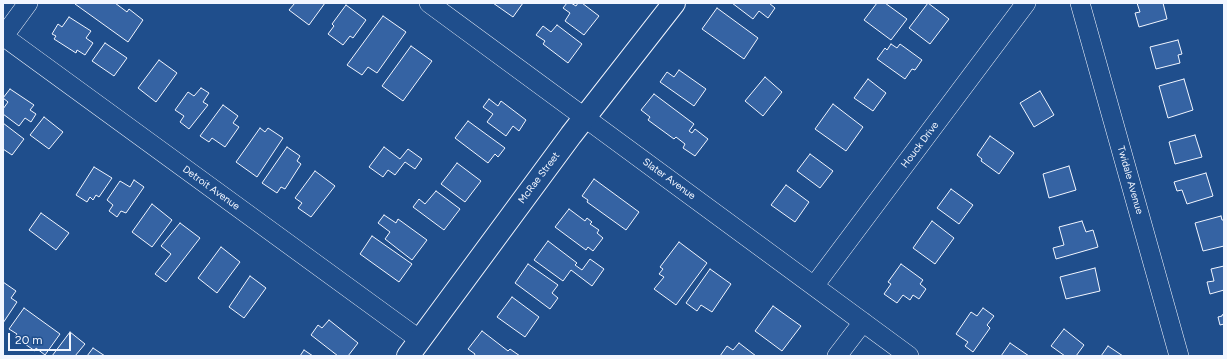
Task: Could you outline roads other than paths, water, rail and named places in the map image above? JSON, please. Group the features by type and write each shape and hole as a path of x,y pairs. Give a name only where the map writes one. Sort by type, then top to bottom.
{"street":[{"path":"3,36 28,3"},
{"name":"Slater Avenue","path":"428,3 909,356"},
{"name":"McRae Street","path":"414,348 585,117 674,3"},
{"name":"Houck Drive","path":"814,286 1026,3"},
{"name":"Twidale Avenue","path":"1080,3 1179,356"},
{"name":"Detroit Avenue","path":"3,36 414,348"},
{"path":"836,356 863,322"}]}
